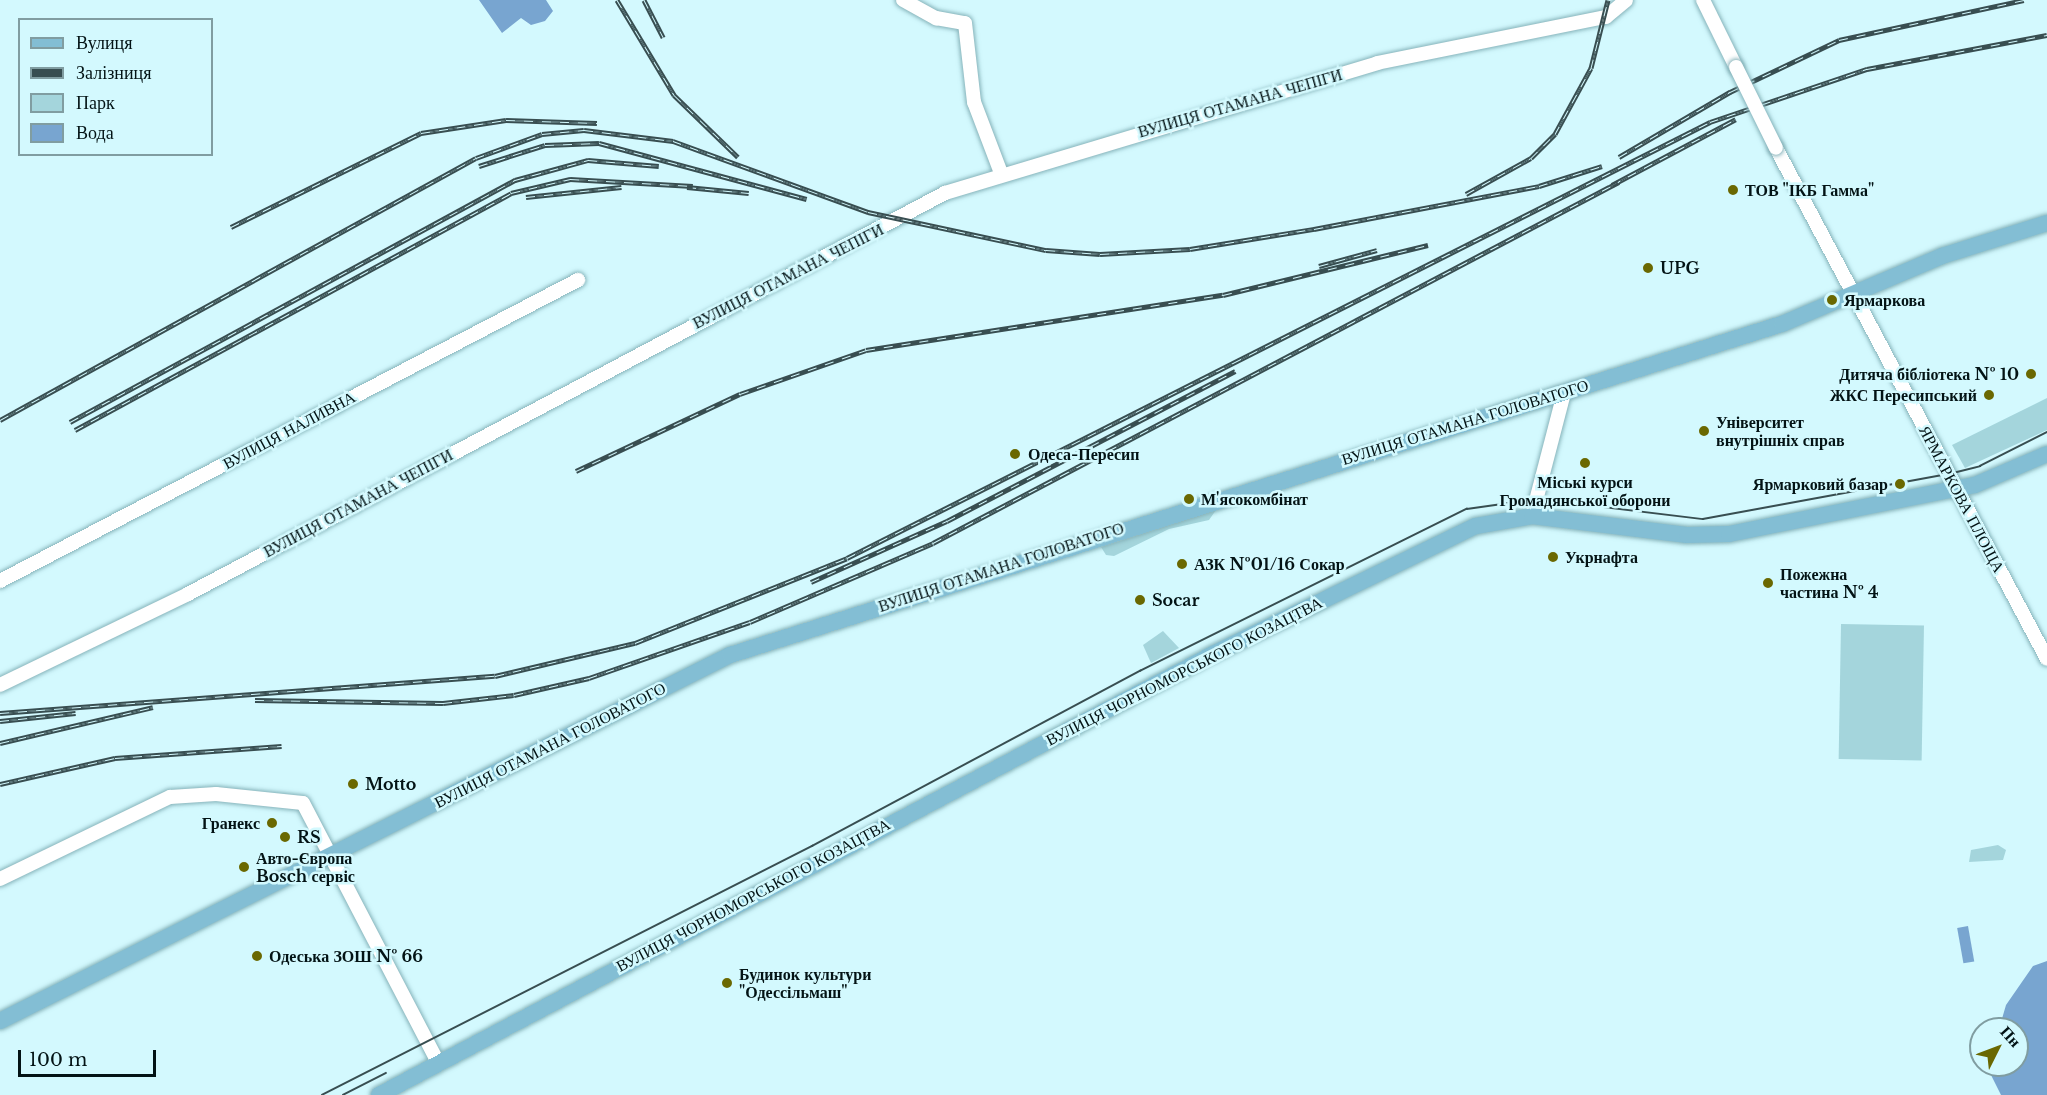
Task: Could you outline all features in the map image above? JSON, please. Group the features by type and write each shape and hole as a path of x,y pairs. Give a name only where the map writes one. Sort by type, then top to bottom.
{"main road":[{"name":"ВУЛИЦЯ ОТАМАНА ГОЛОВАТОГО","path":"0,1021 730,655 1564,393 1855,296 1942,256 2047,223"},
{"name":"ВУЛИЦЯ ЧОРНОМОРСЬКОГО КОЗАЦТВА","path":"379,1095 1213,654 1457,533 1532,516 1710,536 1775,528 1957,489 2047,454"}],"street":[{"path":"903,0 936,18 965,23 974,102 1001,173"},
{"name":"ВУЛИЦЯ ОТАМАНА ЧЕПІГИ","path":"0,685 188,594 945,193 1001,173 1377,63 1606,17 1626,0"},
{"name":"ЯРМАРКОВА ПЛОЩА","path":"1703,0 1776,147 2047,659"},
{"name":"ВУЛИЦЯ НАЛИВНА","path":"0,581 578,280"},
{"path":"1532,516 1564,393"},
{"path":"0,879 157,802 200,794 303,803 326,838 330,856 438,1062"}],"green space":[{"path":"2047,398 2047,430 1965,468 1952,445"},
{"path":"1216,510 1209,520 1169,529 1114,556 1106,555 1101,547"},
{"path":"1841,624 1924,625 1922,760 1839,759"},
{"path":"1163,631 1179,648 1151,663 1143,645"},
{"path":"1998,845 2006,850 2003,860 1969,862 1971,850"}],"water":[{"path":"479,0 546,0 553,11 545,21 531,25 521,18 502,33"},
{"path":"1968,926 1974,961 1963,963 1957,928"},
{"path":"2047,961 2047,1095 2001,1095 1992,1077 2029,1077 2029,1017 2002,1017 2006,1005 2033,966"}],"tram line":[{"path":"322,1095 812,846 1140,671 1467,509 1537,499 1703,519 1949,474 1980,466 2047,432"},
{"path":"343,1095 386,1073"}],"railway":[{"path":"617,0 674,95 738,157"},
{"path":"644,0 663,37"},
{"path":"1466,194 1531,158 1555,134 1591,68 1608,0"},
{"path":"1619,157 1730,92 1839,40 2024,0"},
{"path":"0,713 495,676 635,643 847,558 1710,122 1867,69 2047,35"},
{"path":"1612,185 1736,119"},
{"path":"231,227 421,133 506,120 597,123"},
{"path":"0,420 476,158 542,134 584,130 673,141 868,212 1046,250 1100,254 1190,249 1314,229 1539,186 1602,166"},
{"path":"479,166 545,145 599,143 807,199"},
{"path":"70,422 515,180 588,160 659,166"},
{"path":"75,430 511,193 570,179 693,186"},
{"path":"255,700 443,703 514,695 589,678 750,622 933,543 1619,182"},
{"path":"526,197 621,187"},
{"path":"687,187 749,193"},
{"path":"576,471 740,394 866,350 1223,295 1428,245"},
{"path":"1319,266 1377,250"},
{"path":"811,582 947,521 1235,371"},
{"path":"0,743 153,707"},
{"path":"0,721 76,713"},
{"path":"0,784 115,758 282,746"}],"place":[{"name":"ТОВ \"ІКБ Гамма\"","path":"1733,190"},
{"name":"UPG","path":"1648,268"},
{"name":"Ярмаркова","path":"1832,300"},
{"name":"Дитяча бібліотека № 10","path":"2031,374"},
{"name":"ЖКС Пересипський","path":"1989,395"},
{"name":"Університет внутрішніх справ","path":"1704,431"},
{"name":"Одеса-Пересип","path":"1015,454"},
{"name":"Міські курси Громадянської оборони","path":"1585,463"},
{"name":"Ярмарковий базар","path":"1900,484"},
{"name":"М'ясокомбінат","path":"1189,499"},
{"name":"Укрнафта","path":"1553,557"},
{"name":"АЗК №01/16 Сокар","path":"1182,564"},
{"name":"Пожежна частина № 4","path":"1768,583"},
{"name":"Socar","path":"1140,600"},
{"name":"Motto","path":"353,784"},
{"name":"Гранекс","path":"272,823"},
{"name":"RS","path":"285,837"},
{"name":"Авто-Європа Bosch сервіс","path":"244,867"},
{"name":"Одеська ЗОШ № 66","path":"257,956"},
{"name":"Будинок культури \"Одессільмаш\"","path":"727,983"}]}
